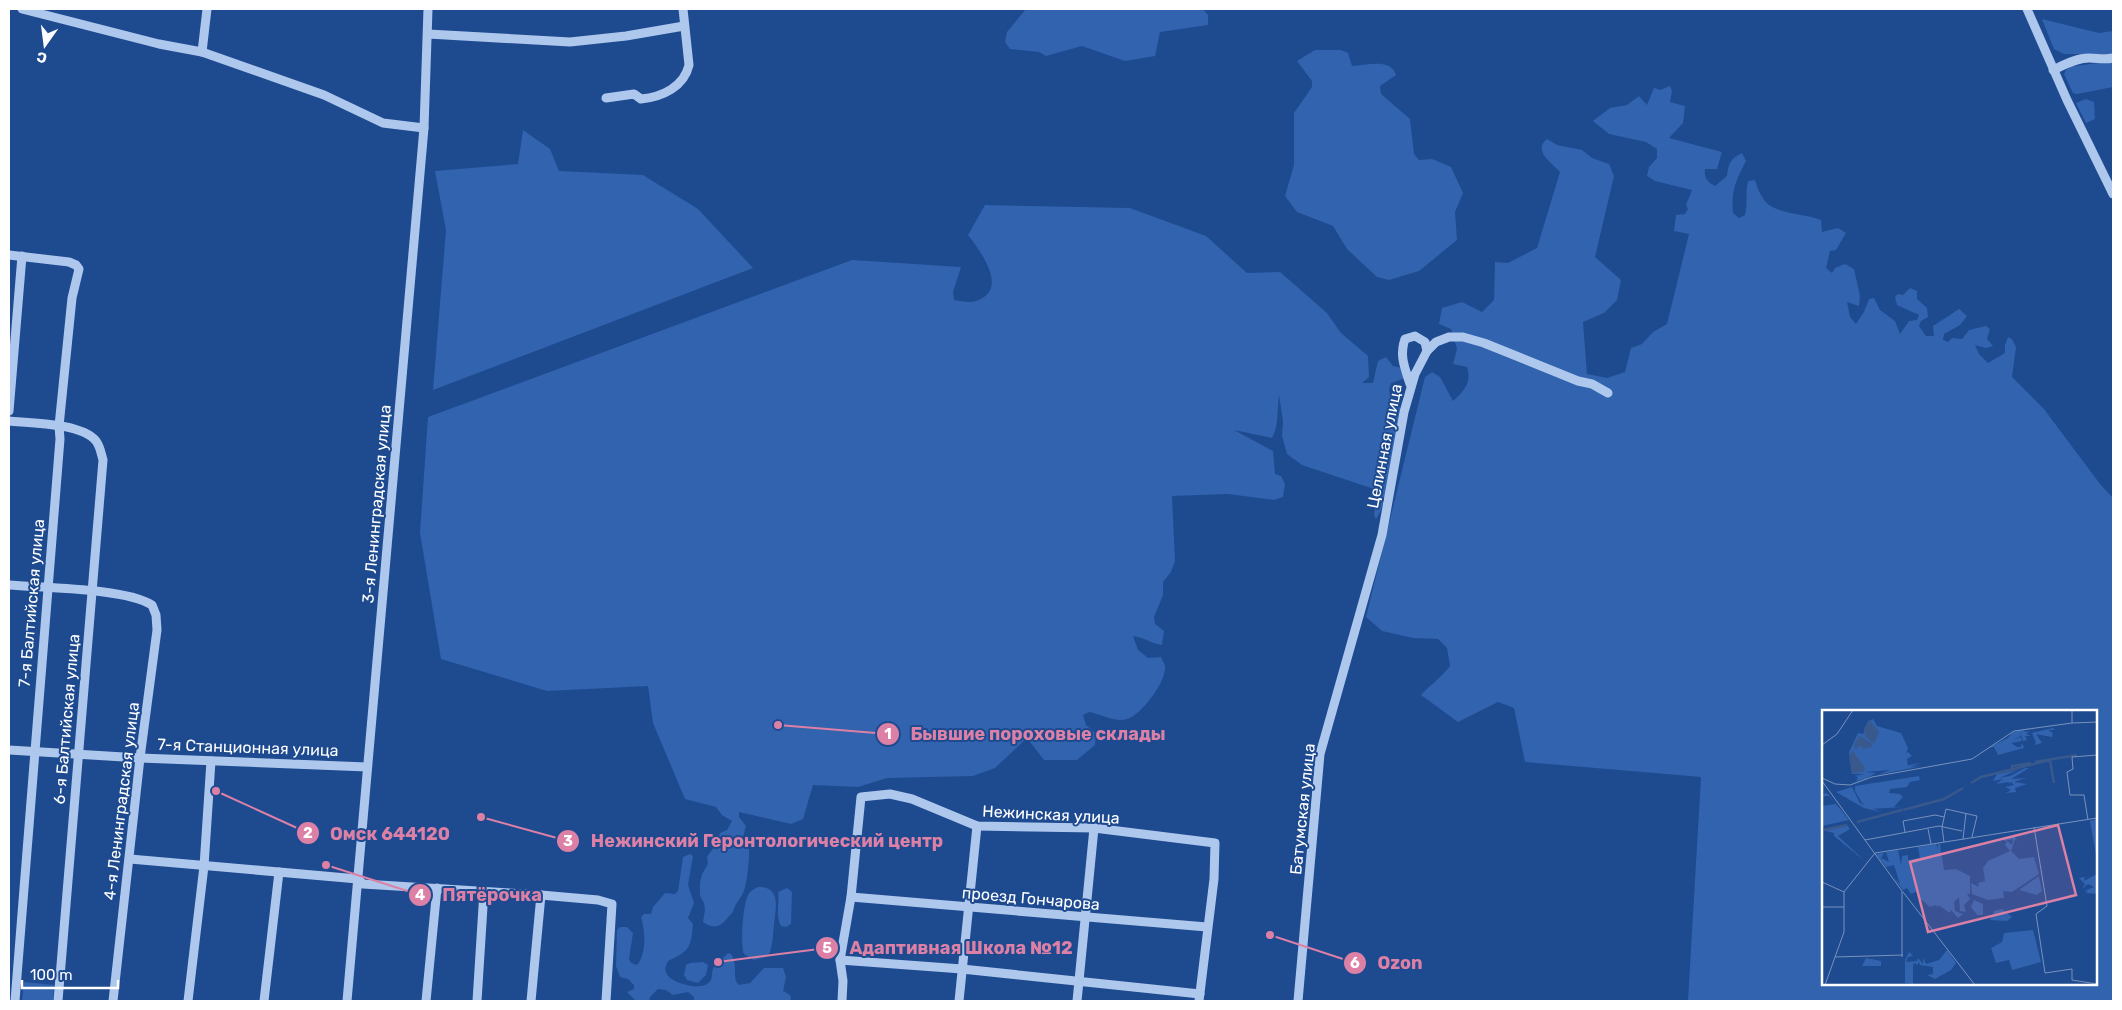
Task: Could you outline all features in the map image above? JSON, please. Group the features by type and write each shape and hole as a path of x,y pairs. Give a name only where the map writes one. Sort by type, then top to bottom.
{"street":[{"path":"22,9 159,44 202,52 324,95 383,123 424,128"},
{"path":"202,52 206,9"},
{"name":"3-я Ленинградская улица","path":"347,1001 424,128 428,9"},
{"path":"606,98 634,94 642,99 650,98 672,89 687,74 689,65 683,9"},
{"path":"2027,9 2053,70 2113,194"},
{"path":"428,34 570,42 626,36 684,26"},
{"path":"2053,70 2078,59 2104,60 2113,58"},
{"path":"9,255 22,256 9,411"},
{"name":"7-я Балтийская улица","path":"15,1001 60,439 59,426 72,298 79,269 76,264 69,262 22,256"},
{"path":"1410,384 1402,360 1401,349 1405,339 1415,336 1424,342 1427,351"},
{"name":"Целинная улица","path":"1373,566 1382,535 1410,384 1427,351 1436,342 1449,337 1463,337 1484,343 1578,381 1592,384 1608,393"},
{"path":"9,422 59,426"},
{"name":"6-я Балтийская улица","path":"58,1001 102,460 100,449 95,440 87,434 59,426"},
{"name":"Батумская улица","path":"1298,1001 1320,754 1373,566"},
{"path":"9,585 92,592"},
{"name":"4-я Ленинградская улица","path":"92,592 136,598 152,605 156,615 157,630 140,758 113,1001"},
{"name":"7-я Станционная улица","path":"9,750 140,758 367,767"},
{"path":"188,1001 204,866 211,761"},
{"name":"Нежинская улица","path":"852,897 861,796 890,794 912,799 976,826 1094,828 1215,843 1214,879 1207,927"},
{"path":"959,1001 976,826"},
{"path":"1076,1001 1094,828"},
{"path":"130,859 358,879 363,884 541,895 598,900 612,904 606,1001"},
{"path":"264,1001 279,872"},
{"path":"426,1001 437,888"},
{"path":"477,1001 484,891"},
{"path":"531,1001 541,895"},
{"path":"842,1001 843,981 840,960 852,897"},
{"name":"проезд Гончарова","path":"852,897 1207,927"},
{"path":"840,960 962,969 1078,981 1199,997 1207,927"}],"shaded area":[{"path":"1026,9 1203,9 1208,15 1208,25 1160,32 1155,56 1125,61 1082,46 1046,56 1039,52 1010,49 1005,42 1007,32"},
{"path":"2042,19 2099,33 2113,31 2113,54 2064,54 2054,49"},
{"path":"1315,50 1341,50 1348,53 1352,66 1384,64 1389,66 1396,75 1380,86 1381,94 1410,119 1414,154 1419,160 1432,159 1451,167 1463,193 1455,212 1457,240 1419,271 1389,280 1377,277 1347,249 1333,226 1297,212 1285,196 1294,165 1294,113 1312,87 1312,81 1297,61"},
{"path":"2113,61 2113,87 2077,94 2073,93 2064,74 2068,67"},
{"path":"1670,86 1672,91 1670,102 1685,106 1683,123 1669,138 1722,152 1717,169 1705,169 1705,175 1710,183 1715,186 1727,176 1731,162 1742,153 1746,161 1737,180 1733,198 1733,213 1739,218 1745,215 1748,181 1755,180 1767,204 1781,211 1821,220 1822,232 1838,228 1846,233 1836,250 1830,251 1826,268 1832,273 1835,268 1845,264 1854,269 1860,296 1859,306 1847,302 1850,317 1856,324 1864,312 1869,299 1874,298 1880,310 1895,321 1900,334 1909,321 1917,320 1919,315 1897,305 1895,297 1898,294 1903,295 1910,288 1917,291 1917,299 1927,308 1928,317 1921,321 1919,326 1926,336 1934,336 1933,326 1959,309 1967,316 1960,325 1944,334 1943,340 1948,342 1952,338 1962,339 1969,330 1986,326 1990,329 1987,339 1993,346 1986,348 1975,345 1979,354 1988,363 2005,353 2008,337 2012,339 2016,347 2012,377 2044,409 2100,484 2113,498 2113,1001 1688,1001 1701,777 1525,762 1514,708 1498,702 1458,722 1421,695 1450,666 1447,648 1438,639 1413,638 1382,631 1366,617 1425,377 1432,372 1440,377 1453,401 1464,390 1468,382 1467,367 1453,364 1457,349 1451,329 1439,324 1442,308 1462,302 1482,312 1494,300 1495,262 1508,263 1537,248 1560,172 1548,161 1542,152 1543,143 1547,139 1557,145 1582,150 1592,158 1609,164 1614,176 1595,257 1621,280 1617,300 1604,313 1583,322 1587,374 1607,378 1625,372 1631,348 1642,344 1653,332 1667,324 1689,234 1674,231 1676,215 1685,214 1688,209 1686,205 1692,190 1655,181 1647,176 1649,167 1657,158 1657,149 1646,142 1609,134 1593,121 1610,108 1627,105 1639,96 1647,105 1654,88 1660,90"},
{"path":"2086,99 2094,102 2095,119 2086,123 2076,103"},
{"path":"523,130 550,149 559,171 643,175 698,209 753,268 433,390 446,230 435,171 518,164"},
{"path":"985,205 1130,208 1206,236 1247,273 1280,272 1327,313 1341,333 1368,356 1369,377 1362,383 1373,383 1378,361 1386,357 1393,366 1402,368 1406,378 1391,383 1389,390 1392,398 1399,398 1400,408 1388,484 1380,511 1376,519 1374,515 1377,490 1302,465 1287,454 1282,436 1283,421 1279,395 1277,423 1272,438 1234,430 1273,451 1275,474 1281,476 1285,484 1283,497 1274,500 1228,494 1172,496 1175,561 1171,572 1163,582 1163,595 1154,617 1155,624 1164,631 1162,645 1133,636 1138,650 1148,658 1161,657 1165,666 1164,673 1152,697 1139,711 1123,720 1089,712 1083,715 1086,725 1096,734 1095,745 1077,760 1044,760 1027,738 995,768 973,776 887,778 858,787 813,785 803,819 791,824 739,812 739,817 746,826 743,837 749,846 745,887 733,912 720,925 708,925 703,922 705,910 700,896 702,874 708,864 707,857 716,844 720,833 727,830 732,821 722,815 716,807 685,799 653,723 648,686 547,691 441,659 420,533 428,417 852,260 961,267 953,292 954,300 977,301 990,291 991,275 978,248 968,235"},
{"path":"690,854 693,856 688,885 694,903 688,918 693,924 691,938 685,951 668,961 665,969 668,976 678,982 691,986 703,986 712,978 714,967 728,953 733,958 736,979 739,985 750,983 764,968 783,968 786,977 783,991 790,995 791,999 789,1001 694,1001 694,997 688,992 673,995 666,990 658,989 650,997 649,1001 636,1001 627,992 634,989 634,985 628,979 620,977 616,966 617,930 620,927 627,927 633,933 629,959 631,963 637,965 644,948 641,917 644,914 651,914 653,907 665,893 675,894 678,891 683,857"},
{"path":"758,887 770,890 774,894 776,911 770,952 766,957 754,960 744,954 742,942 746,900 751,891"},
{"path":"787,888 792,892 791,924 786,927 781,926 779,922 778,892"},
{"path":"703,962 708,965 706,975 698,983 687,980 684,975 686,965"},
{"path":"24,982 54,985 53,1001 22,1001"}],"place":[{"name":"Бывшие пороховые склады","path":"778,725"},
{"name":"Омск 644120","path":"216,791"},
{"name":"Нежинский Геронтологический центр","path":"481,817"},
{"name":"Пятёрочка","path":"326,865"},
{"name":"Ozon","path":"1270,935"},
{"name":"Адаптивная Школа №12","path":"718,962"}]}
